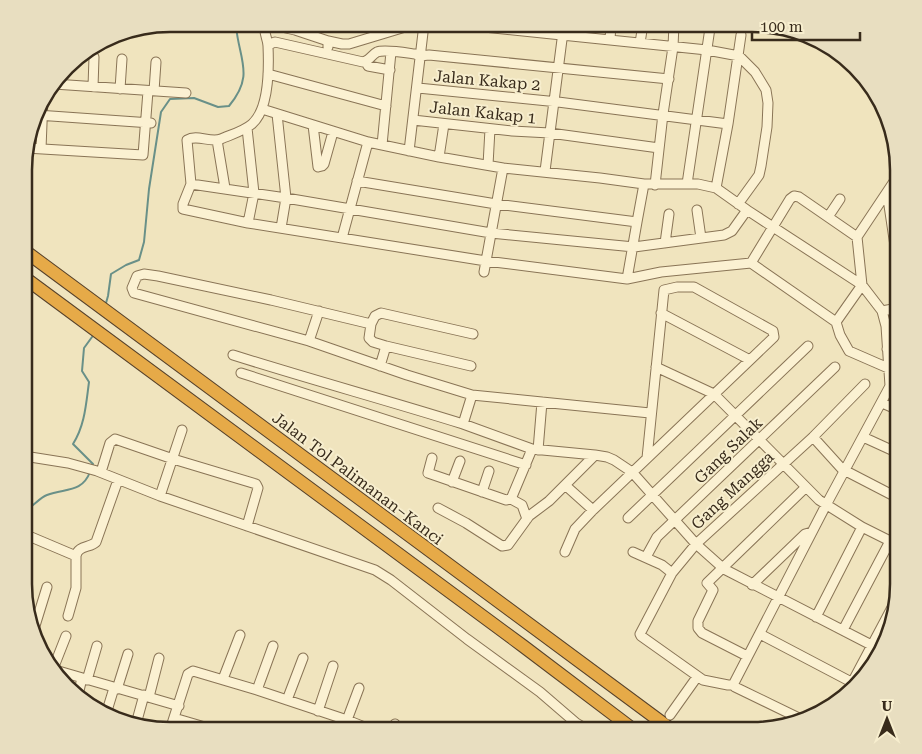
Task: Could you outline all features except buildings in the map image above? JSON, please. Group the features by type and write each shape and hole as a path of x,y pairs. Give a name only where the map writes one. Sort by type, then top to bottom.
{"highway":[{"name":"Jalan Tol Palimanan–Kanci","path":"32,256 660,721"},
{"path":"32,283 622,721"}],"street":[{"path":"264,32 268,45 268,74 262,109 258,118 247,128 217,140 191,138 187,140 192,184 183,204 183,209 248,223 486,261 626,279 661,272 751,263 836,322 842,340 849,351 888,368"},
{"path":"309,32 328,41 342,44 349,44 388,32"},
{"path":"409,151 418,88 423,32"},
{"path":"539,33 707,50 739,56 755,72 765,86 768,103 767,127 759,175 738,204"},
{"path":"610,33 610,40"},
{"path":"640,43 642,33"},
{"path":"654,184 674,33"},
{"path":"687,184 709,33"},
{"path":"545,171 562,35"},
{"path":"716,188 742,36"},
{"path":"328,41 328,55"},
{"path":"268,45 275,42 366,62 368,66 390,70"},
{"path":"366,62 377,52 391,52 668,79"},
{"path":"382,145 391,52"},
{"path":"93,87 94,57"},
{"path":"120,89 122,59"},
{"path":"35,149 143,155 156,62"},
{"path":"268,74 386,106"},
{"path":"64,83 93,87 186,93"},
{"name":"Jalan Kakap 2","path":"418,88 555,101 728,124"},
{"path":"262,109 368,142 438,158 503,168 545,171 644,184 687,184 716,188 862,285 882,311 886,326 890,382"},
{"path":"277,114 286,198 281,228"},
{"path":"44,116 148,122"},
{"name":"Jalan Kakap 1","path":"413,120 550,133 659,148"},
{"path":"438,158 444,124"},
{"path":"40,125 41,149"},
{"path":"313,125 318,167 324,164 333,132"},
{"path":"247,128 254,193 248,223"},
{"path":"488,165 490,128"},
{"path":"217,140 224,188"},
{"path":"342,238 368,142"},
{"path":"484,272 503,168"},
{"path":"357,180 496,204 638,222"},
{"path":"192,184 491,233 634,247 724,235 732,232 747,210"},
{"path":"626,279 634,247 644,184"},
{"path":"836,322 862,285 857,237 889,189"},
{"path":"887,192 889,206"},
{"path":"751,263 790,199 794,196 857,237"},
{"path":"828,217 840,199"},
{"path":"697,210 701,238"},
{"path":"665,243 669,214"},
{"path":"371,324 158,276 144,274 137,276 132,288 134,293 309,341 380,366 472,394 650,413"},
{"path":"566,552 575,529 592,510 647,458 774,337 772,331 698,289 690,286 664,290 650,413 647,458"},
{"path":"882,311 889,310"},
{"path":"309,341 319,311"},
{"path":"471,366 386,346 369,338 371,324 375,316 380,313 473,334"},
{"path":"661,313 750,360"},
{"path":"887,349 889,345"},
{"path":"380,366 386,346"},
{"path":"628,518 808,346"},
{"path":"233,355 404,405 535,449 595,455 614,460 632,472 696,544 722,568 874,647"},
{"path":"656,367 714,394 782,465 826,506 890,541"},
{"name":"Gang Salak","path":"646,557 653,541 835,367"},
{"path":"271,383 276,368"},
{"path":"241,373 398,422 526,465"},
{"name":"Gang Mangga","path":"697,677 640,634 672,573 696,544 813,437 865,384"},
{"path":"733,685 890,387"},
{"path":"463,424 472,394"},
{"path":"511,499 535,449 542,402"},
{"path":"882,403 890,406"},
{"path":"398,422 404,405"},
{"path":"160,496 182,430"},
{"path":"813,437 845,471 890,494"},
{"path":"863,437 890,449"},
{"path":"99,472 110,443 115,438 173,459 258,485 247,526"},
{"path":"438,508 502,546 508,545 527,519 566,485 595,455"},
{"path":"33,457 99,472 160,496 375,570 540,692 570,721"},
{"path":"432,458 428,473 506,500 511,499 522,505 527,519"},
{"path":"452,482 460,462"},
{"path":"482,492 489,471"},
{"path":"68,616 76,588 77,552 85,546 93,545 96,542 118,480"},
{"path":"566,485 592,510"},
{"path":"748,656 702,633 698,628 698,621 714,590 707,583 805,488"},
{"path":"816,617 862,527"},
{"path":"752,584 806,534 812,532"},
{"path":"33,538 76,556"},
{"path":"843,630 890,550"},
{"path":"633,552 662,565 672,573"},
{"path":"37,619 47,587"},
{"path":"862,665 884,621"},
{"path":"760,634 849,681"},
{"path":"223,679 240,635"},
{"path":"56,660 66,636"},
{"path":"81,688 97,646"},
{"path":"257,690 273,646"},
{"path":"109,707 128,654"},
{"path":"138,718 159,658"},
{"path":"287,700 303,658"},
{"path":"318,711 333,666"},
{"path":"64,671 116,689 179,706"},
{"path":"173,722 188,674 191,671 223,679 351,722"},
{"path":"670,714 697,677 708,682 728,686 733,685 793,715"},
{"path":"347,720 359,688"},
{"path":"174,718 188,722"}],"waterway":[{"path":"106,303 111,274 139,260 144,242 149,189 161,112 170,99 194,98 218,107 229,106 237,95 243,76 237,32"},
{"path":"92,337 84,348 82,371 89,382 86,406 83,422 73,444 93,464 92,468"},
{"path":"33,505 47,495 78,487 87,479 90,472"}]}
